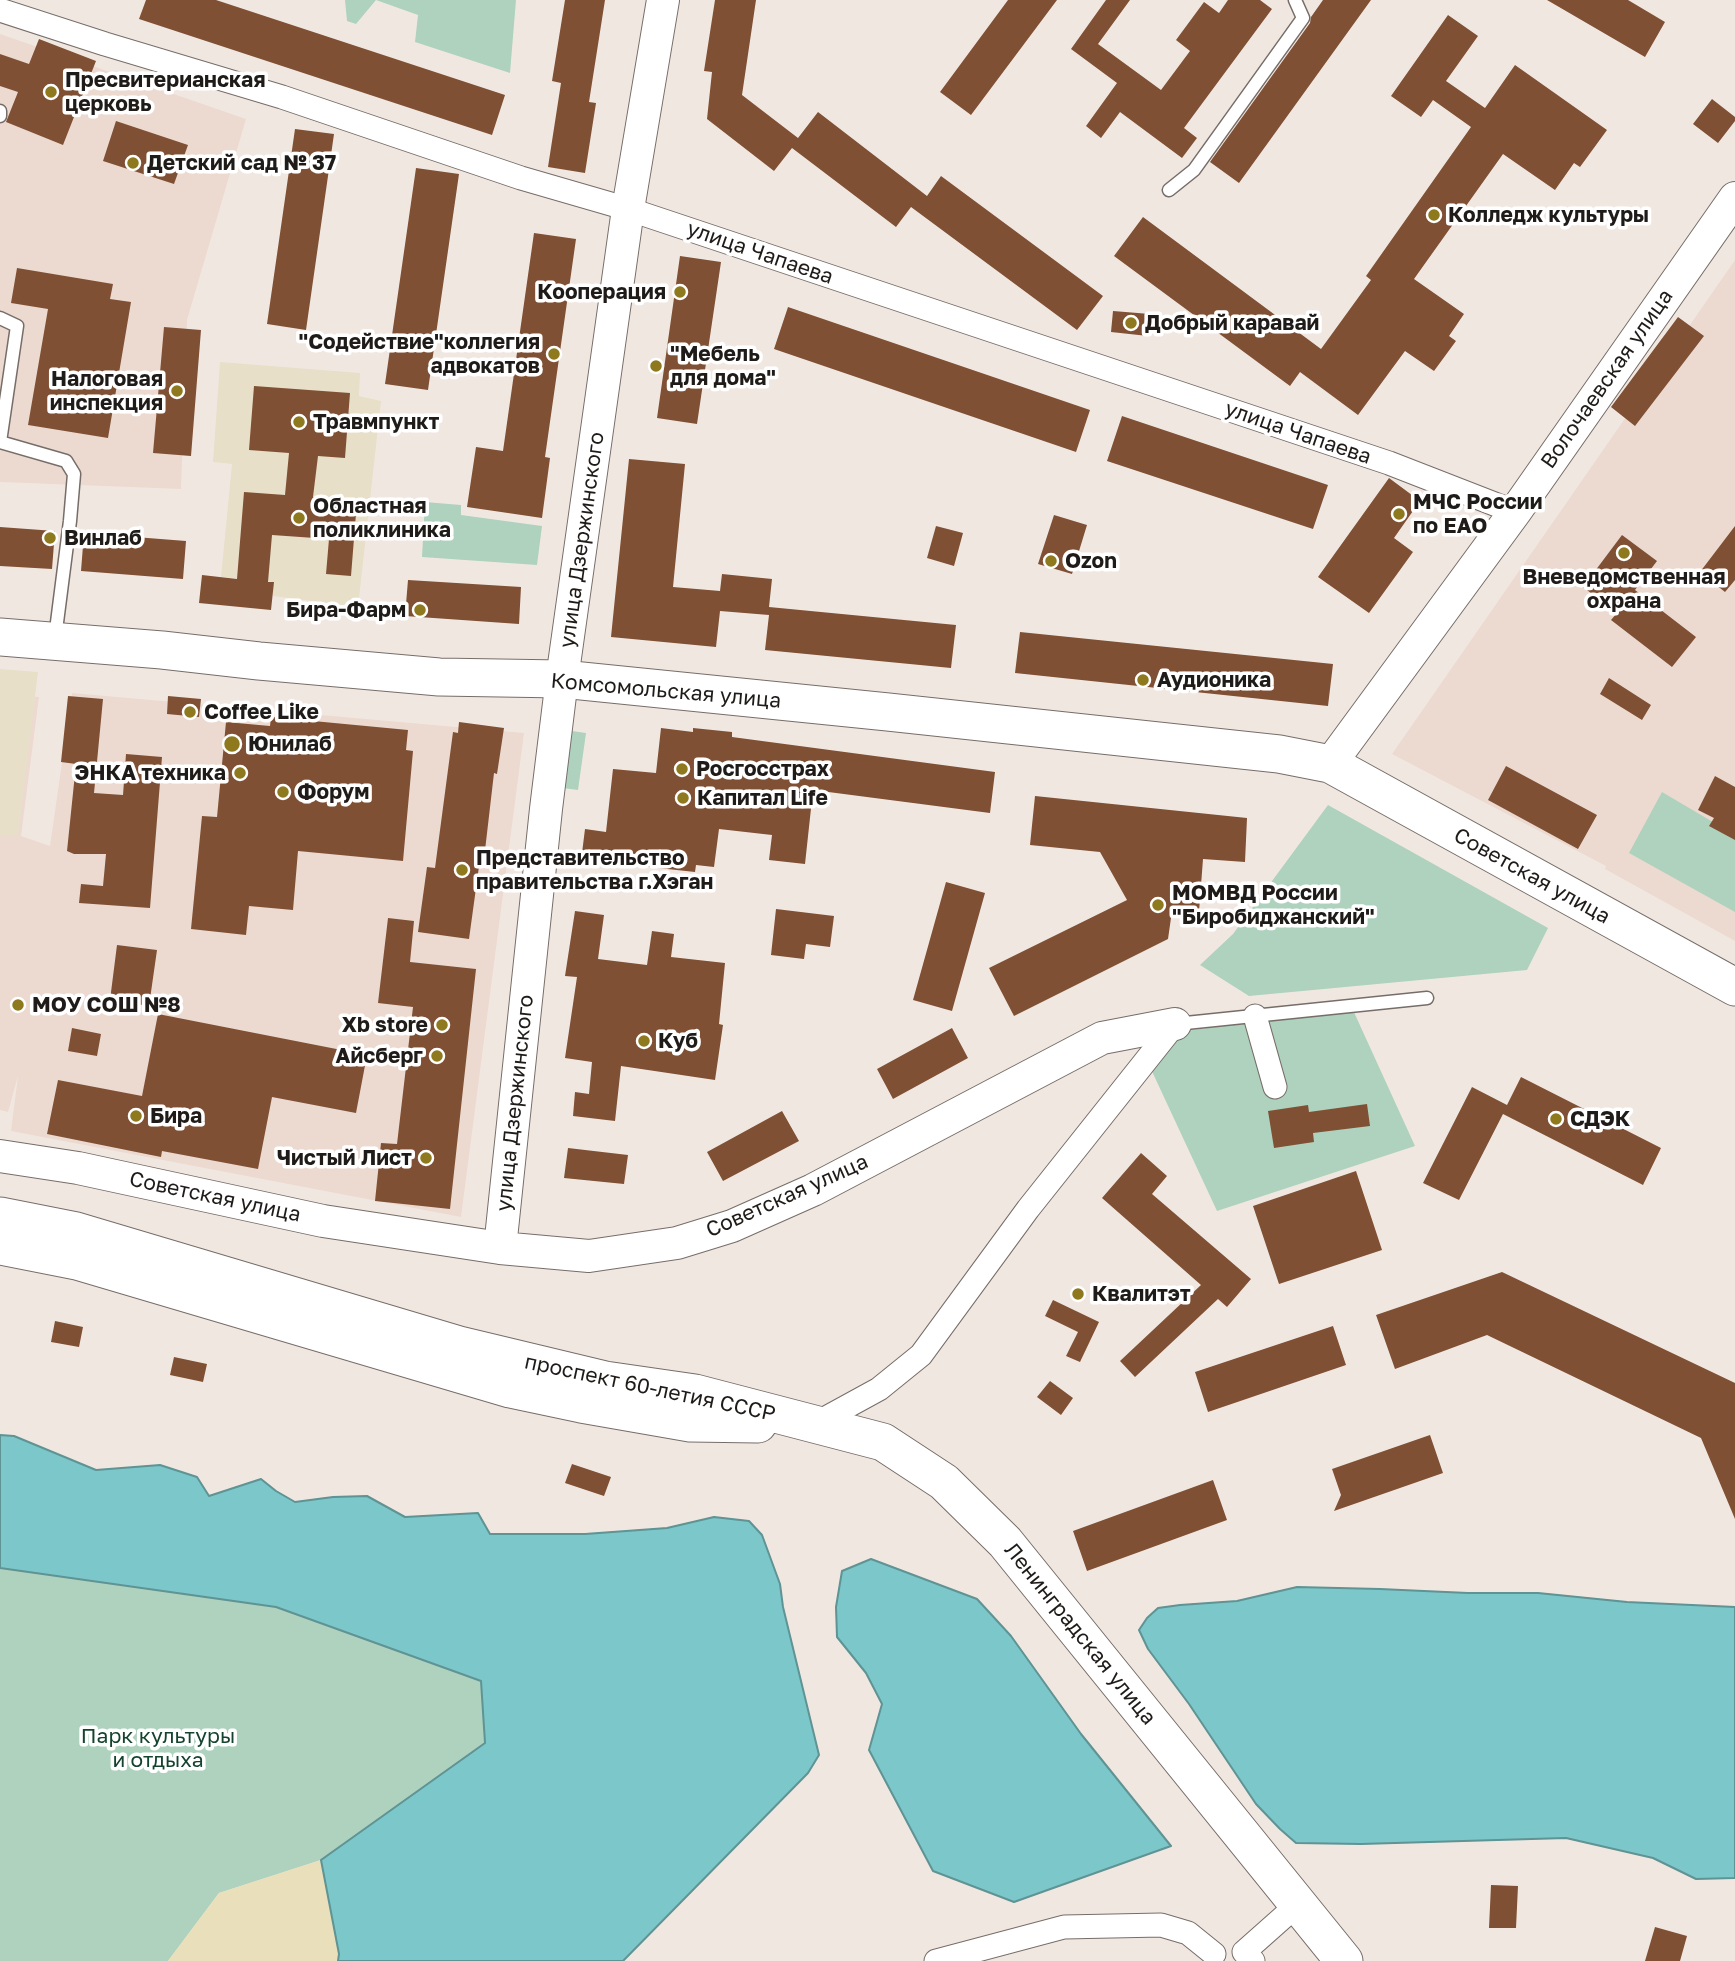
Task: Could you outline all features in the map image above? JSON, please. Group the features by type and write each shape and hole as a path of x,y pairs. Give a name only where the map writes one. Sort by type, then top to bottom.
{"main road":[{"name":"улица Дзержинского","path":"500,1248 562,679 628,209 663,0"},
{"name":"Волочаевская улица","path":"1330,764 1515,512 1735,198"},
{"name":"Комсомольская улица","path":"0,637 439,677 562,679 1279,754 1330,764"},
{"name":"Советская улица","path":"1330,764 1735,987"},
{"name":"Советская улица","path":"0,1156 78,1168 323,1221 500,1248 589,1256 677,1243 732,1226 813,1189 1102,1038 1175,1024"},
{"name":"проспект 60-летия СССР","path":"0,1216 76,1231 455,1359"},
{"name":"проспект 60-летия СССР","path":"0,1246 77,1261 455,1359 695,1393 816,1424"},
{"name":"Ленинградская улица","path":"816,1424 883,1442 944,1482 1005,1542 1344,1961"}],"street":[{"name":"улица Чапаева","path":"0,10 282,97 521,178 628,209 1389,463 1515,512"},
{"path":"1255,1016 1275,1087"},
{"path":"816,1424 879,1389 921,1355 1028,1209 1175,1024"},
{"path":"936,1961 1065,1927 1161,1925 1188,1933 1214,1958 1249,1956 1297,1905"}],"lane":[{"path":"1169,190 1194,170 1303,18 1295,0"},
{"path":"0,111 0,116"},
{"path":"0,318 17,326 0,442 66,461 74,474 54,641"},
{"name":"Советская улица","path":"1175,1024 1427,998"}],"shaded area":[{"path":"0,34 246,119 187,320 181,489 0,482"},
{"path":"1735,260 1735,941 1605,869 1606,866 1392,754"},
{"path":"220,362 360,373 359,396 381,401 358,607 273,596 273,582 221,577 232,464 213,462"},
{"path":"0,669 38,672 18,835 0,835"},
{"path":"72,693 524,733 461,1217 11,1131 18,1076 8,1112 0,1110 0,694 39,697 21,836 50,846"}],"green space":[{"path":"345,0 376,0 356,24 347,21"},
{"path":"376,0 516,0 510,73 415,42 418,15"},
{"path":"425,502 461,505 461,515 542,526 537,565 422,557"},
{"path":"572,731 586,733 578,790 563,788"},
{"path":"1662,792 1735,835 1735,912 1629,853"},
{"path":"1328,805 1548,928 1527,970 1249,996 1200,965 1233,934"},
{"path":"1353,1010 1415,1146 1217,1211 1136,1037"},
{"name":"Парк культуры и отдыха","path":"0,1568 276,1607 481,1681 485,1743 321,1860 219,1893 168,1961 0,1961"}],"sand":[{"path":"321,1860 339,1954 338,1961 168,1961 219,1893"}],"water":[{"path":"0,1435 14,1436 96,1470 160,1465 197,1477 209,1496 261,1479 295,1502 367,1496 405,1517 478,1513 490,1534 585,1534 667,1528 714,1517 749,1521 762,1535 780,1584 783,1607 819,1755 808,1773 623,1961 338,1961 339,1954 321,1860 485,1743 481,1681 276,1607 0,1568"},
{"path":"871,1559 977,1599 1011,1636 1081,1734 1171,1846 1014,1902 933,1871 869,1750 882,1704 866,1673 837,1637 836,1607 842,1571"},
{"path":"1297,1587 1538,1593 1627,1602 1735,1607 1735,1878 1696,1879 1653,1858 1566,1838 1361,1844 1296,1843 1256,1804 1189,1704 1148,1649 1139,1630 1158,1608 1237,1601"}],"building":[{"path":"146,0 216,0 505,95 492,135 139,19"},
{"path":"565,0 605,0 589,102 596,103 585,173 548,167 561,83 552,81"},
{"path":"715,0 756,0 742,95 798,138 818,112 927,196 941,176 1103,296 1077,330 911,207 896,227 792,148 774,171 707,119 712,72 704,71"},
{"path":"1008,0 1057,0 971,115 940,92"},
{"path":"1106,0 1130,0 1098,44 1161,90 1190,51 1176,40 1204,2 1219,13 1228,0 1260,0 1272,9 1184,128 1197,138 1182,158 1120,112 1101,138 1086,126 1117,83 1071,49"},
{"path":"1323,0 1371,0 1239,183 1210,162 1310,23"},
{"path":"1547,0 1628,0 1665,22 1645,57"},
{"path":"1448,15 1478,36 1446,81 1485,108 1515,65 1607,130 1580,167 1574,163 1555,190 1503,154 1414,279 1464,314 1449,336 1456,341 1434,371 1405,351 1358,415 1300,372 1290,386 1114,256 1143,217 1321,349 1371,280 1366,276 1471,127 1433,100 1421,117 1391,96"},
{"name":"Пресвитерианская церковь","path":"39,39 96,61 63,145 6,122 18,92 0,86 0,54 29,64"},
{"path":"1712,99 1735,117 1735,121 1718,143 1693,124"},
{"path":"116,121 188,145 174,184 103,161"},
{"path":"295,129 334,134 306,330 267,324"},
{"path":"416,168 459,174 428,390 385,384"},
{"path":"534,233 576,239 545,457 550,458 542,518 467,507 476,447 503,451"},
{"path":"680,256 721,262 697,424 657,418"},
{"path":"17,268 113,284 110,299 131,302 108,438 28,425 48,309 11,303"},
{"path":"788,307 1090,410 1076,452 774,349"},
{"name":"Добрый каравай","path":"1113,311 1150,314 1148,336 1111,332"},
{"path":"1678,317 1704,336 1635,426 1611,407"},
{"name":"Налоговая инспекция","path":"164,327 201,330 191,456 153,453"},
{"path":"254,386 350,393 345,458 318,456 313,497 357,501 351,576 326,574 329,539 272,535 268,582 274,582 271,610 199,603 202,575 237,579 244,492 285,495 289,453 249,450"},
{"path":"1122,416 1328,485 1313,529 1107,461"},
{"path":"629,459 685,464 673,587 720,591 722,574 772,579 769,607 956,625 951,668 765,650 769,615 720,611 716,647 611,637"},
{"path":"1389,478 1420,501 1394,538 1413,552 1369,613 1318,577"},
{"path":"1054,515 1087,525 1072,574 1038,564"},
{"path":"936,526 963,533 954,566 927,558"},
{"path":"1735,526 1735,580 1725,592 1700,572"},
{"path":"0,527 55,531 52,569 0,566"},
{"path":"84,533 186,541 183,579 81,571"},
{"path":"1622,535 1657,561 1635,590 1696,637 1672,667 1611,620 1617,613 1583,587"},
{"path":"408,580 521,587 519,624 405,616"},
{"path":"1020,632 1333,664 1328,706 1015,673"},
{"path":"1609,678 1651,705 1642,720 1600,694"},
{"path":"68,696 103,699 94,793 123,795 126,754 162,757 150,908 79,903 81,884 103,886 106,854 74,854 67,851 76,764 61,762"},
{"path":"168,696 201,699 199,717 167,714"},
{"path":"271,717 408,730 406,750 413,751 403,861 298,851 293,910 249,906 246,935 191,929 202,816 217,817 226,722 270,726"},
{"path":"459,722 504,728 497,774 494,773 484,859 480,859 469,939 418,932 427,867 435,868 453,732 458,733"},
{"path":"661,728 693,732 693,728 732,732 732,737 995,772 990,813 813,790 805,864 769,860 772,835 719,829 714,867 696,865 695,872 603,862 604,854 582,853 585,829 606,832 613,769 656,773"},
{"path":"1506,766 1597,815 1578,849 1488,800"},
{"path":"1715,776 1735,787 1735,840 1709,826 1714,818 1698,810"},
{"name":"МОМВД России \"Биробиджанский\"","path":"1035,796 1247,818 1245,862 1203,859 1199,912 1172,911 1168,939 1014,1016 989,968 1127,900 1100,852 1030,845"},
{"path":"946,882 985,893 952,1011 913,1000"},
{"path":"776,909 834,916 830,947 806,944 804,959 771,955"},
{"path":"575,911 604,915 598,959 647,965 652,931 674,934 671,957 725,963 719,1024 723,1025 715,1080 621,1066 615,1121 573,1116 575,1092 589,1094 592,1062 565,1058 577,977 565,976"},
{"name":"Айсберг","path":"388,918 414,921 410,962 476,969 450,1209 375,1201 381,1143 397,1144 413,1007 378,1003"},
{"path":"117,945 157,950 149,1006 110,1000"},
{"path":"158,1014 367,1055 356,1113 272,1097 258,1169 162,1151 161,1157 47,1134 58,1080 142,1096"},
{"path":"72,1028 101,1034 97,1056 68,1051"},
{"path":"952,1028 968,1058 893,1099 877,1069"},
{"path":"1521,1077 1661,1148 1643,1185 1503,1114 1459,1200 1423,1183 1472,1087 1507,1105"},
{"path":"1367,1104 1370,1126 1313,1133 1314,1142 1274,1148 1268,1111 1308,1105 1309,1112"},
{"path":"782,1111 799,1141 723,1181 707,1152"},
{"path":"568,1148 628,1155 624,1184 564,1178"},
{"path":"1141,1153 1167,1176 1152,1194 1251,1279 1227,1307 1218,1299 1135,1377 1120,1361 1201,1285 1102,1198"},
{"path":"1356,1171 1382,1250 1279,1284 1253,1206"},
{"path":"1502,1272 1735,1383 1735,1519 1701,1438 1487,1335 1395,1369 1376,1315"},
{"path":"1053,1300 1099,1322 1080,1362 1066,1356 1078,1332 1045,1316"},
{"path":"55,1321 83,1327 79,1347 51,1342"},
{"path":"1333,1326 1346,1365 1208,1412 1195,1372"},
{"path":"174,1357 207,1364 203,1382 170,1375"},
{"path":"1050,1381 1073,1398 1061,1415 1037,1397"},
{"path":"1430,1435 1443,1473 1334,1511 1341,1495 1332,1469"},
{"path":"572,1464 611,1477 604,1496 565,1483"},
{"path":"1213,1480 1227,1520 1087,1571 1073,1531"},
{"path":"1491,1885 1518,1886 1516,1928 1489,1928"},
{"path":"1655,1927 1687,1936 1680,1961 1645,1961"}],"place":[{"name":"Пресвитерианская церковь","path":"51,92"},
{"name":"Детский сад № 37","path":"133,163"},
{"name":"Колледж культуры","path":"1434,215"},
{"name":"Кооперация","path":"680,292"},
{"name":"Добрый каравай","path":"1131,323"},
{"name":"\"Содействие\"коллегия адвокатов","path":"554,354"},
{"name":"\"Мебель для дома\"","path":"656,366"},
{"name":"Налоговая инспекция","path":"177,391"},
{"name":"Травмпункт","path":"299,422"},
{"name":"МЧС России по ЕАО","path":"1399,514"},
{"name":"Областная поликлиника","path":"299,518"},
{"name":"Винлаб","path":"50,538"},
{"name":"Вневедомственная охрана","path":"1624,553"},
{"name":"Ozon","path":"1051,561"},
{"name":"Бира-Фарм","path":"420,610"},
{"name":"Аудионика","path":"1143,680"},
{"name":"Coffee Like","path":"190,712"},
{"name":"Юнилаб","path":"232,744"},
{"name":"Росгосстрах","path":"682,769"},
{"name":"ЭНКА техника","path":"240,773"},
{"name":"Форум","path":"283,792"},
{"name":"Капитал Life","path":"683,798"},
{"name":"Представительство правительства г.Хэган","path":"462,870"},
{"name":"МОМВД России \"Биробиджанский\"","path":"1158,905"},
{"name":"МОУ СОШ №8","path":"18,1005"},
{"name":"Xb store","path":"442,1025"},
{"name":"Куб","path":"644,1041"},
{"name":"Айсберг","path":"437,1056"},
{"name":"Бира","path":"136,1116"},
{"name":"СДЭК","path":"1556,1119"},
{"name":"Чистый Лист","path":"426,1158"},
{"name":"Квалитэт","path":"1078,1294"}]}
